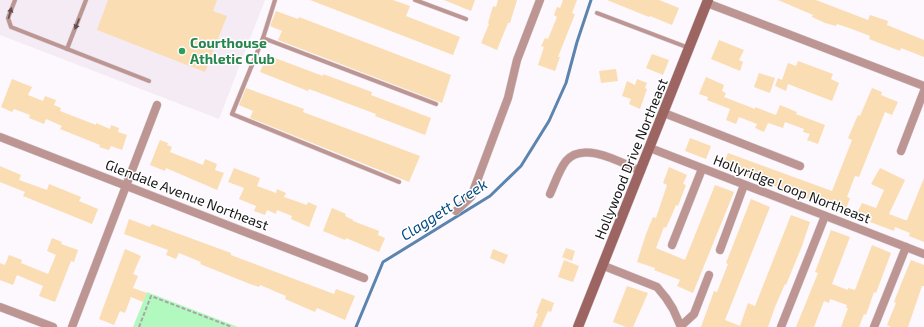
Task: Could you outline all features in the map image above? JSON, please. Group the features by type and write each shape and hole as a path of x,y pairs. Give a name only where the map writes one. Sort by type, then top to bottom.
{"street":[{"path":"456,211 470,197 508,98 517,60 540,0"},
{"path":"708,1 924,86"},
{"name":"Hollywood Drive Northeast","path":"578,327 604,266 708,1"},
{"path":"901,151 924,91"},
{"path":"72,327 157,105"},
{"path":"664,113 800,166"},
{"name":"Glendale Avenue Northeast","path":"0,137 364,278"},
{"name":"Hollyridge Loop Northeast","path":"650,148 924,254"},
{"path":"550,194 566,161 576,153 596,153 641,171"},
{"path":"672,245 702,169"},
{"path":"720,250 744,185"},
{"path":"781,327 824,216"},
{"path":"874,327 906,247"},
{"path":"604,266 657,287 673,309 681,327 694,314 709,275"},
{"path":"0,307 52,327"}],"lane":[{"path":"15,0 8,18 11,27 149,81"},
{"path":"67,49 86,0"},
{"path":"276,0 263,38 232,114 399,182"},
{"path":"415,0 466,19"},
{"path":"597,13 690,49"},
{"path":"263,38 436,104"}],"path":[{"path":"139,327 151,296 232,327"}],"shaded area":[{"path":"0,0 265,0 219,119 0,35"}],"green space":[{"path":"147,292 238,327 133,327"}],"building":[{"name":"Courthouse Athletic Club","path":"108,0 217,0 213,11 227,16 205,72 97,30"},
{"path":"310,0 393,0 410,6 406,16 460,37 453,55"},
{"path":"444,0 475,0 471,11"},
{"path":"498,0 517,0 510,23 508,23 497,50 481,43 489,24 493,6 496,7"},
{"path":"563,0 577,0 572,13 575,14 558,57 560,57 555,71 538,65 544,47 541,46 545,38 548,39 557,17 554,15 557,7 560,8"},
{"path":"607,0 659,0 679,8 672,25"},
{"path":"778,0 816,0 868,20 870,15 888,21 887,25 924,40 924,57 901,48 900,51 869,39 870,36 852,29 837,24 836,26 825,23 812,17 813,15"},
{"path":"276,11 298,19 299,17 451,75 442,103 278,40 282,31 270,26"},
{"path":"719,40 744,50 739,60 743,62 740,71 711,59"},
{"path":"652,54 669,60 663,75 646,68"},
{"path":"267,55 372,92 371,95 431,118 425,135 375,116 376,114 309,89 308,91 260,72"},
{"path":"798,61 833,74 831,79 839,83 832,101 788,84 786,91 775,86 778,78 782,80 788,63 796,66"},
{"path":"616,69 618,81 601,83 599,71"},
{"path":"759,73 775,78 770,93 754,87"},
{"path":"706,77 724,85 722,91 726,93 724,97 776,115 780,105 797,112 796,114 825,125 818,144 807,140 810,134 803,132 804,129 785,122 783,128 768,123 764,132 755,128 757,124 739,117 736,124 726,120 730,109 707,100 708,97 699,94"},
{"path":"12,79 32,87 28,95 43,101 45,96 56,100 54,105 61,108 60,111 96,125 96,123 110,129 111,125 119,128 118,132 127,135 122,150 111,146 109,150 99,147 100,145 60,129 62,126 46,119 44,124 29,118 30,115 14,109 12,112 1,107"},
{"path":"637,79 647,83 645,88 647,89 640,109 629,104 631,99 622,96 627,81 635,85"},
{"path":"246,88 304,109 303,112 420,156 409,182 250,118 253,111 239,105"},
{"path":"872,88 882,92 881,95 898,102 892,115 885,112 859,177 855,176 847,197 850,198 845,212 833,207 834,205 812,197 811,200 723,166 728,153 832,191 852,140 848,138 858,115 860,116"},
{"path":"690,138 711,146 706,159 685,151"},
{"path":"160,140 168,143 167,145 172,147 170,152 203,165 205,159 217,164 215,170 224,173 217,190 166,168 165,171 150,165"},
{"path":"0,166 21,175 19,180 47,190 49,184 81,197 79,201 98,209 92,224 23,196 25,192 0,182"},
{"path":"669,167 687,175 683,184 686,185 678,206 676,205 666,228 664,227 656,248 685,260 715,185 734,192 693,293 677,286 680,280 654,270 655,268 637,262 653,217 656,218 667,185 663,183"},
{"path":"234,168 260,178 257,186 276,193 277,189 286,193 284,197 307,205 308,202 317,206 309,227 291,219 292,216 277,210 276,214 267,210 265,215 254,211 256,206 239,199 244,188 228,182"},
{"path":"880,168 905,180 889,214 905,220 907,220 924,178 924,242 909,236 910,233 895,227 894,231 870,222 872,219 857,213 862,203 876,208 884,190 871,184"},
{"path":"751,199 770,207 725,320 740,326 748,303 755,306 791,215 810,222 802,246 775,307 768,327 701,327 714,291 717,292 728,264 726,263"},
{"path":"332,208 346,214 345,216 353,221 379,231 378,235 385,238 379,252 346,238 345,240 323,231"},
{"path":"129,219 150,227 152,224 231,253 231,255 334,294 336,289 355,296 345,320 317,308 315,312 285,299 286,296 260,285 259,287 250,284 200,264 201,262 179,253 176,259 166,255 168,250 124,234"},
{"path":"831,230 850,237 832,284 848,290 848,288 855,290 872,245 891,253 876,293 874,292 866,315 864,314 859,327 841,327 848,308 846,308 847,305 830,299 829,303 824,301 814,327 796,327 818,273 815,272"},
{"path":"52,238 62,242 61,244 78,250 74,262 71,261 55,302 39,296 43,286 17,275 13,285 0,280 0,263 5,265 9,255 22,260 21,263 48,274 56,255 47,251"},
{"path":"566,248 575,251 572,261 562,257"},
{"path":"125,249 141,256 133,274 138,276 133,288 147,293 143,302 131,297 125,313 120,311 114,325 99,319"},
{"path":"493,249 508,255 504,264 490,258"},
{"path":"564,260 579,266 573,282 558,277"},
{"path":"911,260 924,265 924,286 922,286 908,327 891,327 887,325 896,303 894,302"},
{"path":"627,286 648,293 633,327 626,327 613,322"},
{"path":"542,298 554,303 551,312 548,311 541,327 533,327 538,314 536,313"}],"waterway":[{"name":"Claggett Creek","path":"356,327 383,262 490,196 521,166 549,121 566,83 577,42 591,0"}],"place":[{"name":"Courthouse Athletic Club","path":"182,51"}]}
